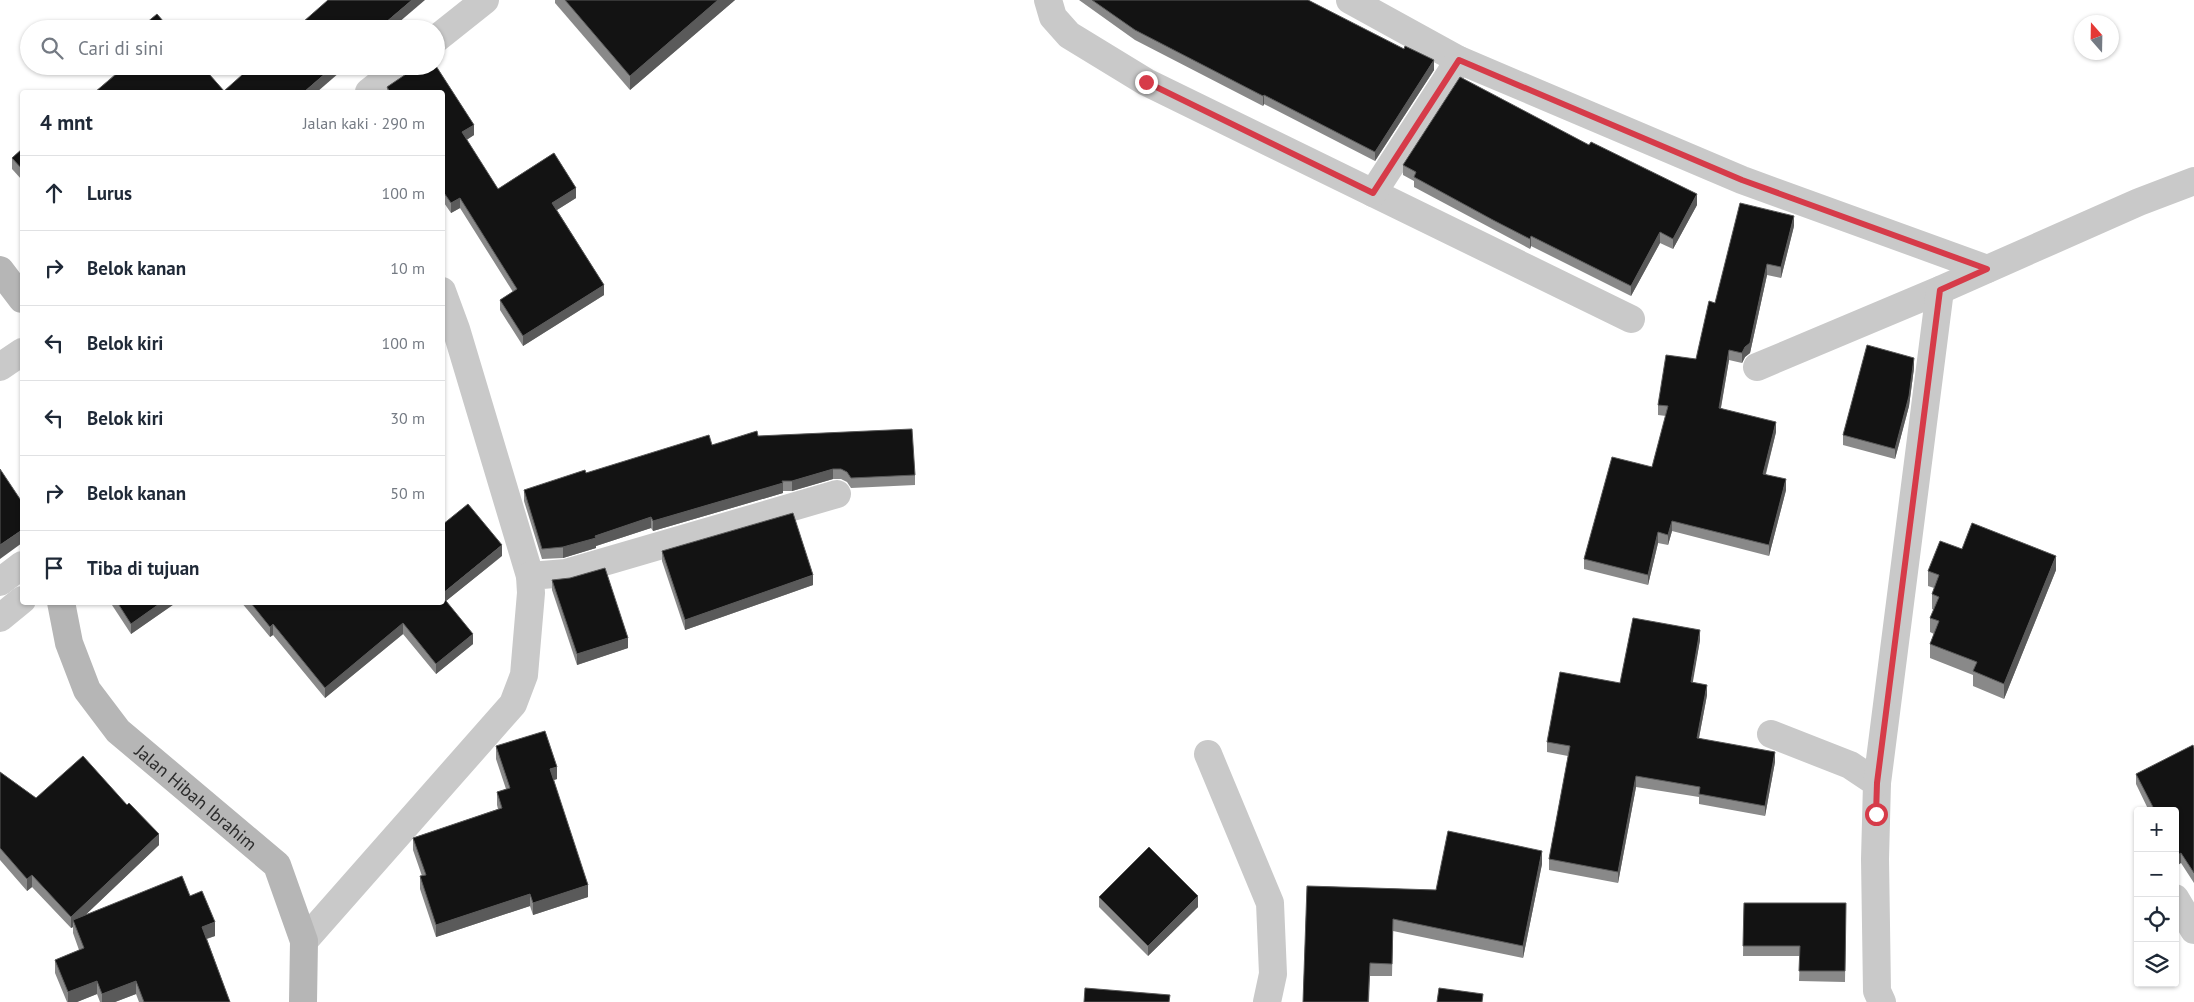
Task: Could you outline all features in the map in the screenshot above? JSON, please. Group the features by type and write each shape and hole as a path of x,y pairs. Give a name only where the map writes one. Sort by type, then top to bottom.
{"street":[{"path":"445,32 485,0"},
{"path":"1048,0 1054,17 1069,35 1146,82 1631,319"},
{"path":"1350,0 1459,60 1742,180 1987,269"},
{"path":"1373,193 1459,60"},
{"path":"372,90 391,75"},
{"path":"1757,367 1940,290 2139,202 2194,181"},
{"path":"0,270 20,296"},
{"path":"1875,998 1877,783 1940,290"},
{"path":"304,941 513,704 524,675 531,593 530,576 456,329 445,299"},
{"path":"0,367 20,353"},
{"path":"530,576 566,573 836,494"},
{"path":"0,582 20,567"},
{"path":"0,618 20,602"},
{"name":"Jalan Hibah Ibrahim","path":"62,605 69,643 87,690 118,731 277,865 304,941 303,1002"},
{"path":"1771,734 1850,765 1877,783"},
{"path":"1208,754 1270,903 1273,974 1267,1002"},
{"path":"2179,905 2194,930"}],"building":[{"path":"328,0 412,0 389,20 305,20"},
{"path":"565,0 718,0 630,76"},
{"path":"1092,0 1308,0 1404,49 1405,46 1434,60 1375,152 1135,30"},
{"path":"157,14 162,20 150,20"},
{"path":"115,75 210,75 223,90 97,90"},
{"path":"242,75 324,75 306,90 225,90"},
{"path":"405,75 442,75 474,125 462,132 498,189 554,153 576,188 552,203 604,285 523,336 500,300 517,289 460,198 451,203 445,194 445,90 389,90 387,87"},
{"path":"1460,77 1589,145 1591,142 1697,194 1673,239 1660,232 1631,286 1531,236 1530,239 1493,220 1414,177 1416,172 1403,165"},
{"path":"20,151 20,167 12,158"},
{"path":"1740,203 1794,216 1781,267 1767,264 1750,343 1742,353 1729,350 1719,408 1776,422 1763,474 1786,479 1769,545 1672,521 1668,535 1658,532 1648,575 1584,559 1612,457 1652,467 1668,406 1658,405 1666,355 1696,359 1709,301 1715,303"},
{"path":"1867,345 1914,358 1909,396 1895,449 1843,435"},
{"path":"912,429 915,475 851,478 847,472 841,469 833,469 792,481 782,481 783,483 653,521 651,517 595,536 596,538 563,547 542,549 524,490 585,470 586,473 709,435 712,445 757,431 758,436"},
{"path":"0,469 20,499 20,531 0,545"},
{"path":"468,504 502,545 445,592 445,523"},
{"path":"793,513 813,575 685,620 662,551"},
{"path":"1972,523 2056,556 2004,684 1973,671 1977,662 1930,644 1939,621 1930,618 1939,597 1932,594 1939,575 1928,571 1940,541 1962,549"},
{"path":"605,568 628,638 577,654 552,580 570,578"},
{"path":"445,600 473,634 436,664 403,623 325,688 273,624 270,627 252,605 445,605"},
{"path":"119,605 158,605 131,624"},
{"path":"1633,618 1700,630 1691,682 1707,685 1697,738 1775,752 1765,806 1699,794 1700,787 1636,776 1618,872 1549,859 1570,746 1547,742 1560,672 1620,683"},
{"path":"545,731 557,767 550,769 588,885 533,903 530,894 436,925 420,876 426,875 413,838 502,808 497,792 510,788 496,746"},
{"path":"2193,745 2194,873 2181,853 2179,854 2179,807 2153,807 2136,774"},
{"path":"83,756 127,805 129,803 159,834 71,917 32,875 27,879 0,848 0,772 36,798"},
{"path":"1448,831 1542,851 1523,946 1393,919 1392,964 1370,963 1368,1002 1303,1002 1307,886 1436,890"},
{"path":"1149,847 1198,896 1148,946 1099,897"},
{"path":"182,876 190,896 202,891 215,922 202,927 230,1002 144,1002 136,981 102,994 97,981 68,992 55,960 84,948 73,920"},
{"path":"1744,903 1846,903 1845,971 1799,971 1800,946 1743,946"},
{"path":"1085,988 1170,995 1169,1002 1084,1002"},
{"path":"1439,988 1483,994 1482,1002 1437,1002"}],"route":[{"path":"1146,82 1373,193 1459,60 1742,180 1987,269 1940,290 1877,783 1876,814"}]}
